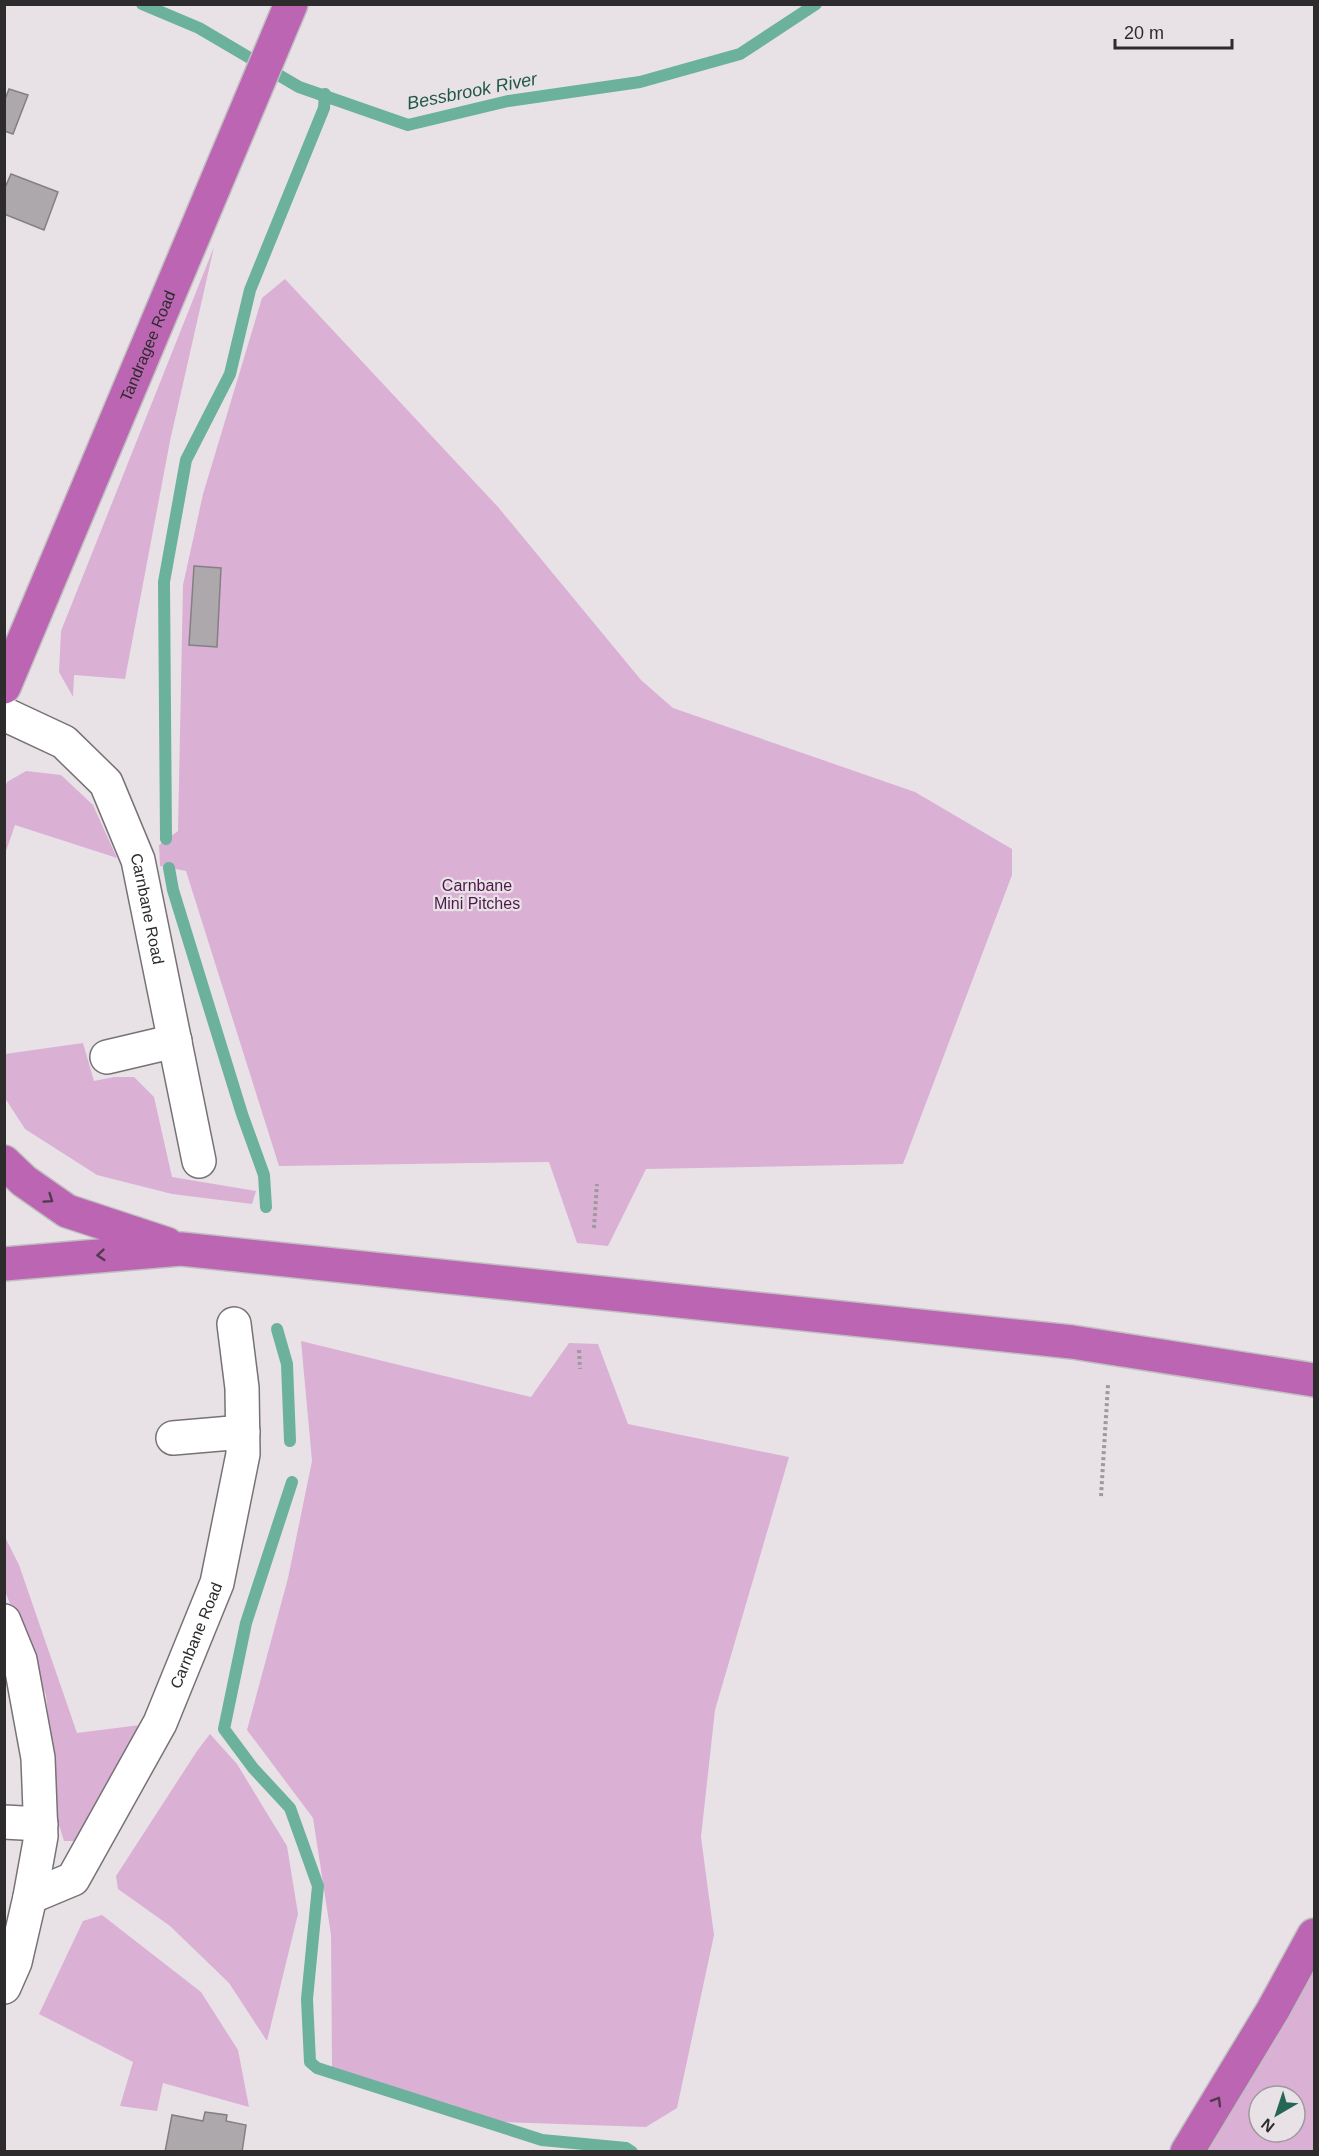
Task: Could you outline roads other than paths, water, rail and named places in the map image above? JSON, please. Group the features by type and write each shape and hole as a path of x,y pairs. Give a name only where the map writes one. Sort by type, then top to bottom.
{"highway":[{"name":"Tandragee Road","path":"4,687 291,4"},
{"path":"4,1162 24,1181 67,1211 181,1249"},
{"path":"4,1264 181,1249 1072,1342 1314,1380"},
{"path":"1187,2151 1273,2010 1314,1935"}],"street":[{"name":"Carnbane Road","path":"4,714 64,742 106,783 138,860 199,1161"},
{"path":"107,1057 175,1041"},
{"name":"Carnbane Road","path":"30,1897 73,1879 160,1724 217,1583 243,1454 242,1388 234,1324"},
{"path":"173,1438 243,1432"},
{"path":"4,1621 20,1660 38,1758 41,1836 15,1962 4,1987"},
{"path":"4,1822 41,1824"}],"waterway":[{"name":"Bessbrook River","path":"142,4 199,28 299,87 408,125 508,101 640,82 740,54 816,4"},
{"path":"166,839 164,582 186,460 230,374 250,290 324,108 325,94"},
{"path":"169,868 173,890 242,1114 264,1175 266,1207"},
{"path":"277,1329 287,1364 290,1441"},
{"path":"292,1482 246,1623 224,1729 253,1768 290,1808 318,1886 307,1999 310,2062 317,2068 542,2140 626,2148 632,2152"}],"park label":[{"name":"Carnbane Mini Pitches","path":"477,894"}]}
